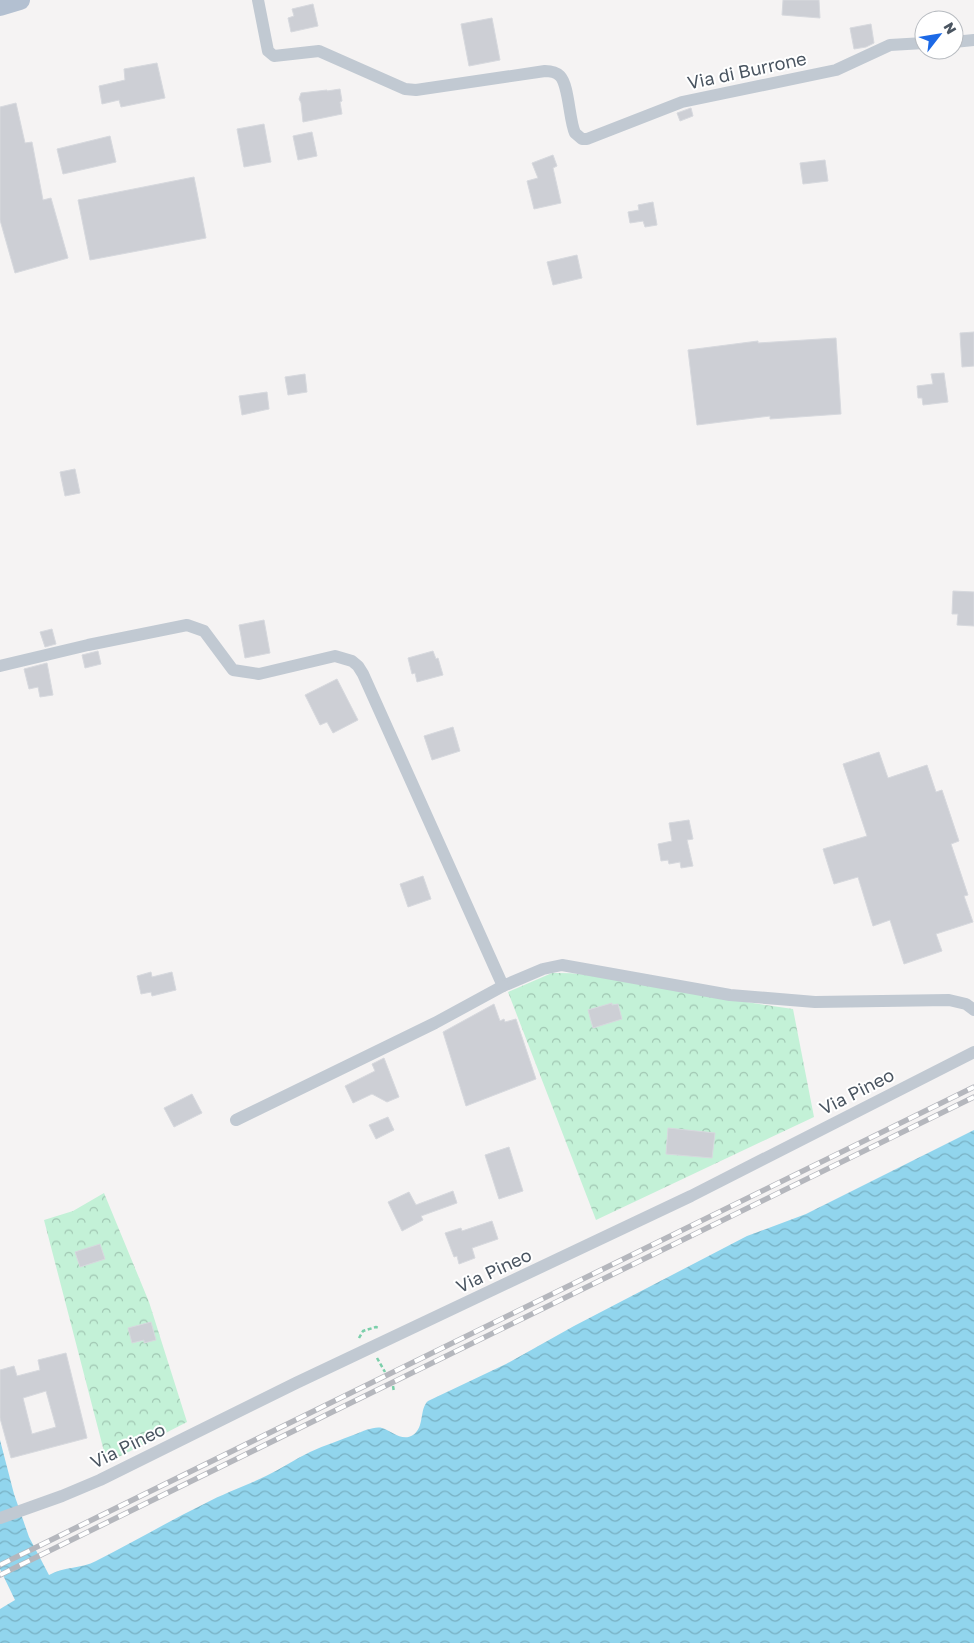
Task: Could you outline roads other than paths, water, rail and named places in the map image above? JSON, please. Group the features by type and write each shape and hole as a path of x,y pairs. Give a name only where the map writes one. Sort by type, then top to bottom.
{"main road":[{"path":"0,6 20,0"}],"street":[{"name":"Via di Burrone","path":"258,0 268,51 274,56 319,51 405,89 416,90 555,72 562,79 573,129 578,137 587,139 682,102 836,70 890,45 914,44"},
{"path":"0,666 88,645 187,625 204,630 233,670 259,674 335,656 352,661 358,666 362,674 503,986"},
{"path":"236,1120 435,1023 503,986 543,969 562,965 730,996 815,1002 949,1000 966,1004 974,1010"},
{"name":"Via Pineo","path":"0,1518 100,1480 296,1383 691,1196 974,1052"}],"water":[{"path":"974,1130 974,1643 0,1643 0,1609 15,1600 0,1569 0,1440 14,1494 29,1537 49,1575 61,1570 91,1564 212,1500 266,1476 321,1447 365,1430 376,1428 382,1428 401,1437 409,1437 417,1432 425,1404 428,1401 506,1364 574,1326 747,1236 806,1214"}],"railway":[{"path":"0,1565 974,1087"},
{"path":"0,1575 974,1097"}]}
